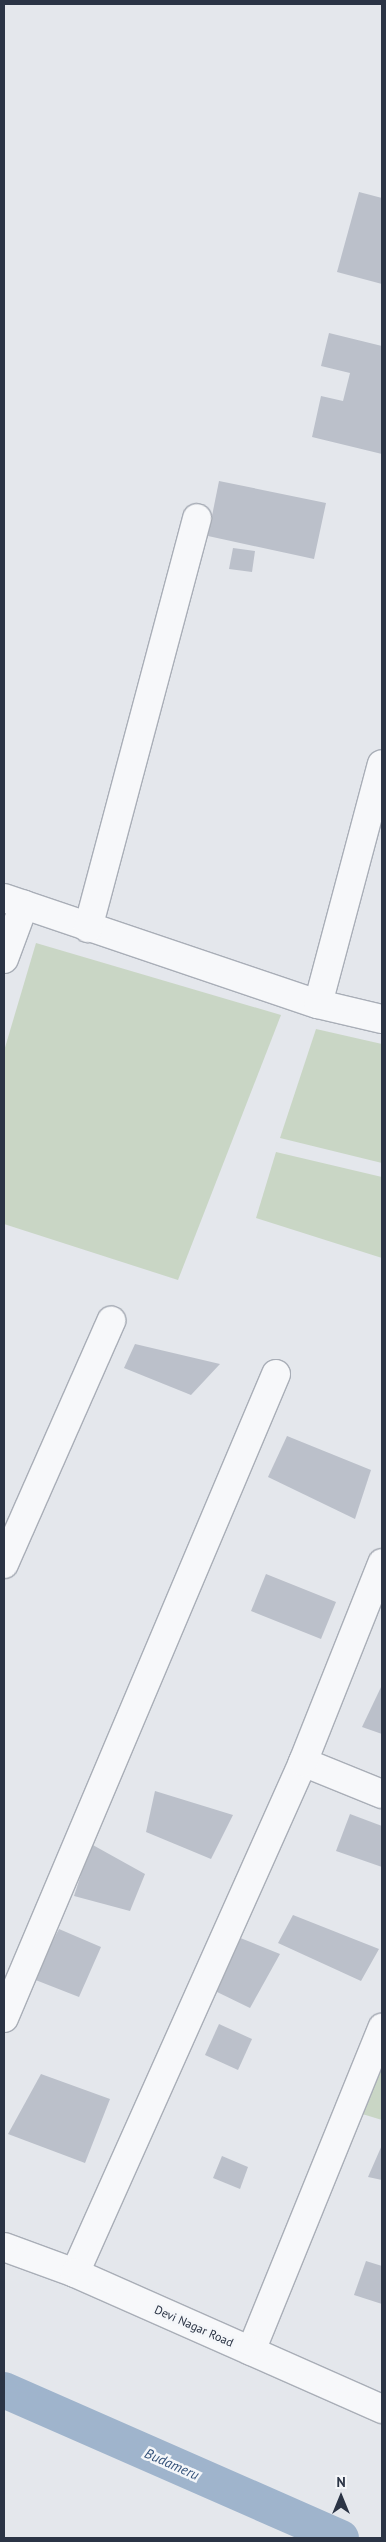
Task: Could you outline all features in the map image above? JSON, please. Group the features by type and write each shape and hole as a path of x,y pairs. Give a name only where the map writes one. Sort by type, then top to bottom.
{"street":[{"path":"88,928 197,518"},
{"path":"318,1004 382,764"},
{"path":"4,960 14,902 318,1004 382,1019"},
{"path":"4,1564 111,1321"},
{"path":"4,2018 276,1374"},
{"path":"75,2274 303,1762 382,1563"},
{"path":"303,1762 382,1794"},
{"path":"251,2351 382,2028"},
{"name":"Devi Nagar Road","path":"4,2247 75,2274 382,2409"}],"green space":[{"path":"36,943 281,1015 178,1280 4,1224 4,1051"},
{"path":"316,1029 382,1044 382,1163 280,1138"},
{"path":"276,1152 382,1177 382,1258 256,1218"},
{"path":"382,2056 382,2120 359,2113"}],"building":[{"path":"359,192 382,198 382,284 337,272"},
{"path":"329,333 382,346 382,454 312,437 321,396 343,401 350,373 321,366"},
{"path":"219,481 326,503 314,559 208,536"},
{"path":"233,548 255,551 252,572 229,569"},
{"path":"135,1344 220,1364 191,1395 124,1368"},
{"path":"287,1436 371,1470 355,1519 268,1477"},
{"path":"266,1574 336,1602 321,1639 251,1611"},
{"path":"382,1685 382,1734 362,1727"},
{"path":"155,1791 233,1815 211,1859 146,1832"},
{"path":"350,1814 382,1826 382,1867 336,1851"},
{"path":"91,1844 145,1874 130,1911 74,1896"},
{"path":"293,1915 379,1949 361,1981 278,1943"},
{"path":"59,1929 101,1947 79,1997 33,1979"},
{"path":"238,1937 280,1954 250,2008 215,1991"},
{"path":"219,2024 252,2039 238,2070 205,2055"},
{"path":"41,2074 110,2099 85,2163 8,2134"},
{"path":"382,2145 382,2180 368,2177"},
{"path":"222,2156 248,2167 240,2189 213,2178"},
{"path":"366,2261 382,2266 382,2304 354,2295"}],"waterway":[{"name":"Budameru","path":"4,2390 341,2538"}]}
